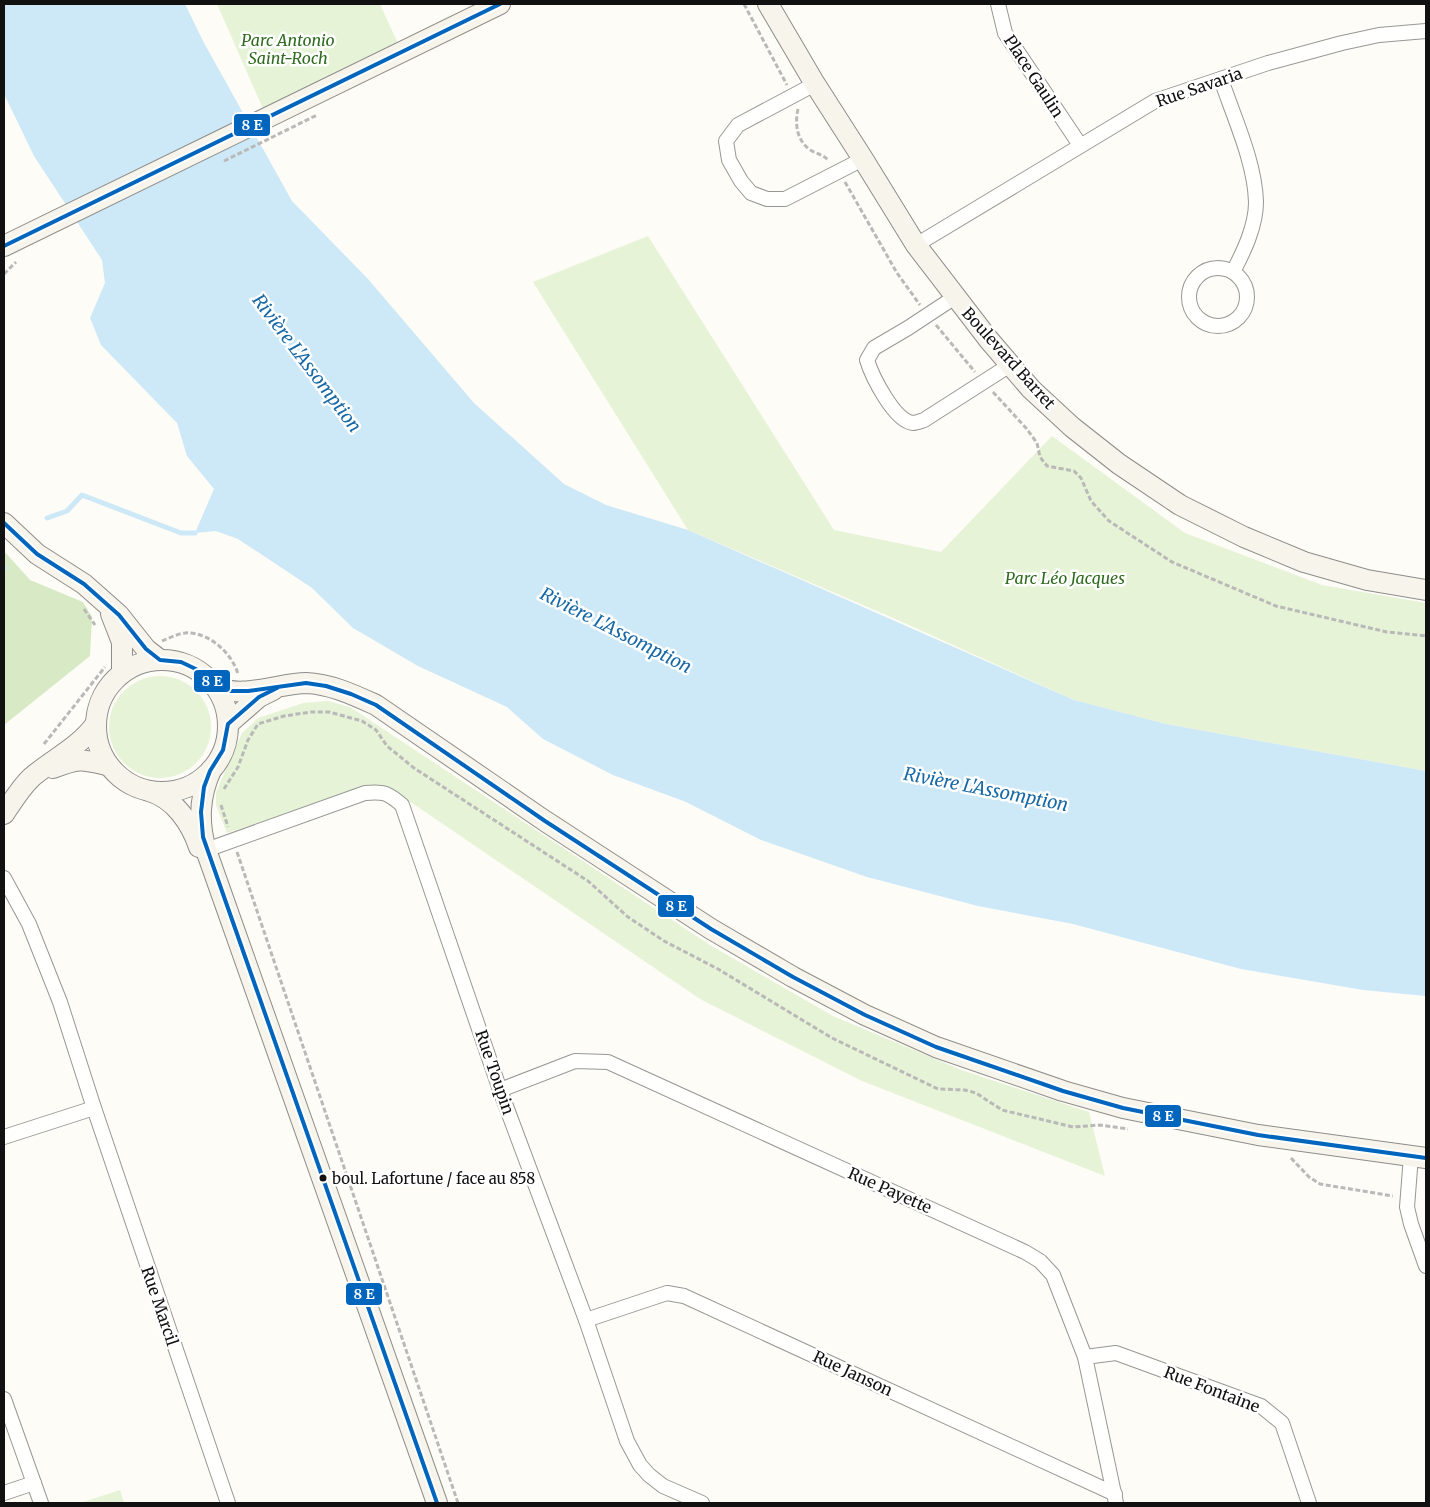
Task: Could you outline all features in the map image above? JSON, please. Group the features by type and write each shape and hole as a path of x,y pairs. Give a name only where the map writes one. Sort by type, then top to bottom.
{"street":[{"path":"8,249 262,119 500,4"},
{"name":"Boulevard Barret","path":"768,4 815,84 916,245 1010,365 1072,427 1119,464 1180,505 1244,537 1304,562 1367,580 1426,590"},
{"name":"Place Gaulin","path":"998,4 1005,33 1080,145"},
{"name":"Rue Savaria","path":"916,245 1155,101 1268,63 1342,43 1379,35 1426,31"},
{"path":"1221,80 1251,167 1256,203 1253,226 1233,272"},
{"path":"815,84 738,125 726,141 728,160 741,181 751,193 767,199 785,199 863,159"},
{"path":"1224,268 1233,272 1240,277 1248,294 1244,312 1238,319 1221,327 1203,323 1191,309 1189,291 1193,282 1198,275 1206,270 1224,268"},
{"path":"955,297 874,348 866,360 874,378 895,410 904,420 913,423 924,420 1010,365"},
{"path":"4,523 37,554 84,584 119,614 146,648 200,671 220,689 228,691 277,688 306,683 326,686 351,694 376,706 545,821 711,929 793,977 857,1011 936,1047 1063,1091 1123,1108 1258,1135 1419,1157 1407,1207 1426,1266"},
{"path":"110,607 122,642 111,683 102,695 97,710 95,725 98,746 107,765 123,780 142,790 156,793 167,800 182,814 194,831 258,1014 269,1027"},
{"path":"115,666 140,663 158,652"},
{"path":"215,685 224,704 228,724 227,741 221,756 204,784 200,812 206,850 437,1503"},
{"path":"228,724 259,697 277,688"},
{"path":"4,814 30,778 71,749 95,725"},
{"path":"30,778 70,761 84,760 107,765"},
{"path":"142,790 161,792 180,789 196,782 211,770"},
{"name":"Rue Toupin","path":"206,850 365,793 379,791 392,796 402,804 500,1090 586,1320 627,1441 640,1465 649,1475 663,1486 702,1503"},
{"name":"Rue Marcil","path":"4,878 29,924 60,1002 228,1503"},
{"name":"Rue Payette","path":"500,1090 575,1061 608,1062 1016,1248 1040,1261 1053,1275 1085,1357 1116,1499"},
{"path":"4,1137 94,1108"},
{"name":"Rue Janson","path":"586,1320 667,1293 684,1296 1116,1499"},
{"name":"Rue Fontaine","path":"1085,1357 1116,1353 1261,1406 1282,1423 1309,1503"},
{"path":"4,1399 41,1503"},
{"path":"4,1493 34,1483"}],"path":[{"path":"4,274 8,249"},
{"path":"158,652 185,633 204,635 232,659 238,672 238,678"},
{"path":"43,746 105,668 115,666"},
{"path":"240,859 458,1503"}],"green space":[{"name":"Parc Antonio Saint-Roch","path":"217,4 380,4 400,48 264,111"},
{"name":"Parc Léo Jacques","path":"648,236 834,530 941,552 1052,436 1185,533 1322,585 1426,603 1426,771 1166,724 1074,700 900,621 688,530 533,282"},
{"path":"4,551 30,580 83,602 92,617 90,656 4,725"},
{"path":"160,676 180,679 189,684 203,698 208,707 211,727 208,747 203,756 189,770 180,775 160,778 140,775 131,770 117,756 112,747 109,727 112,707 117,698 131,684 140,679"},
{"path":"328,701 350,707 710,945 833,1016 964,1071 1089,1112 1105,1176 862,1081 700,999 393,790 371,786 227,833 216,805 216,792 242,733 258,718 303,703"},
{"path":"120,1490 124,1503 80,1503"}],"water":[{"name":"Rivière L'Assomption","path":"4,4 185,4 203,41 292,201 368,279 474,403 564,484 606,505 688,530 1074,700 1166,724 1426,771 1426,996 1363,990 1241,969 1073,924 978,906 867,877 761,840 686,802 613,775 543,739 507,707 418,666 353,628 312,588 238,539 216,531 195,533 214,489 187,456 177,423 101,345 90,318 105,283 102,260 34,156 4,94"}],"waterway":[{"path":"47,518 67,511 82,495 181,533 195,533"}],"transit line":[{"path":"4,246 500,4"},
{"path":"4,523 37,554 84,584 119,615 146,649 160,660 181,662 200,671 220,689 228,691 248,691 306,683 326,686 376,705 545,821 711,929 793,977 865,1015 936,1047 1063,1091 1123,1108 1258,1135 1426,1158"},
{"path":"277,688 259,697 228,724 223,750 210,771 204,787 201,812 203,837 437,1503"}],"place":[{"name":"boul. Lafortune / face au 858","path":"323,1178"}]}
